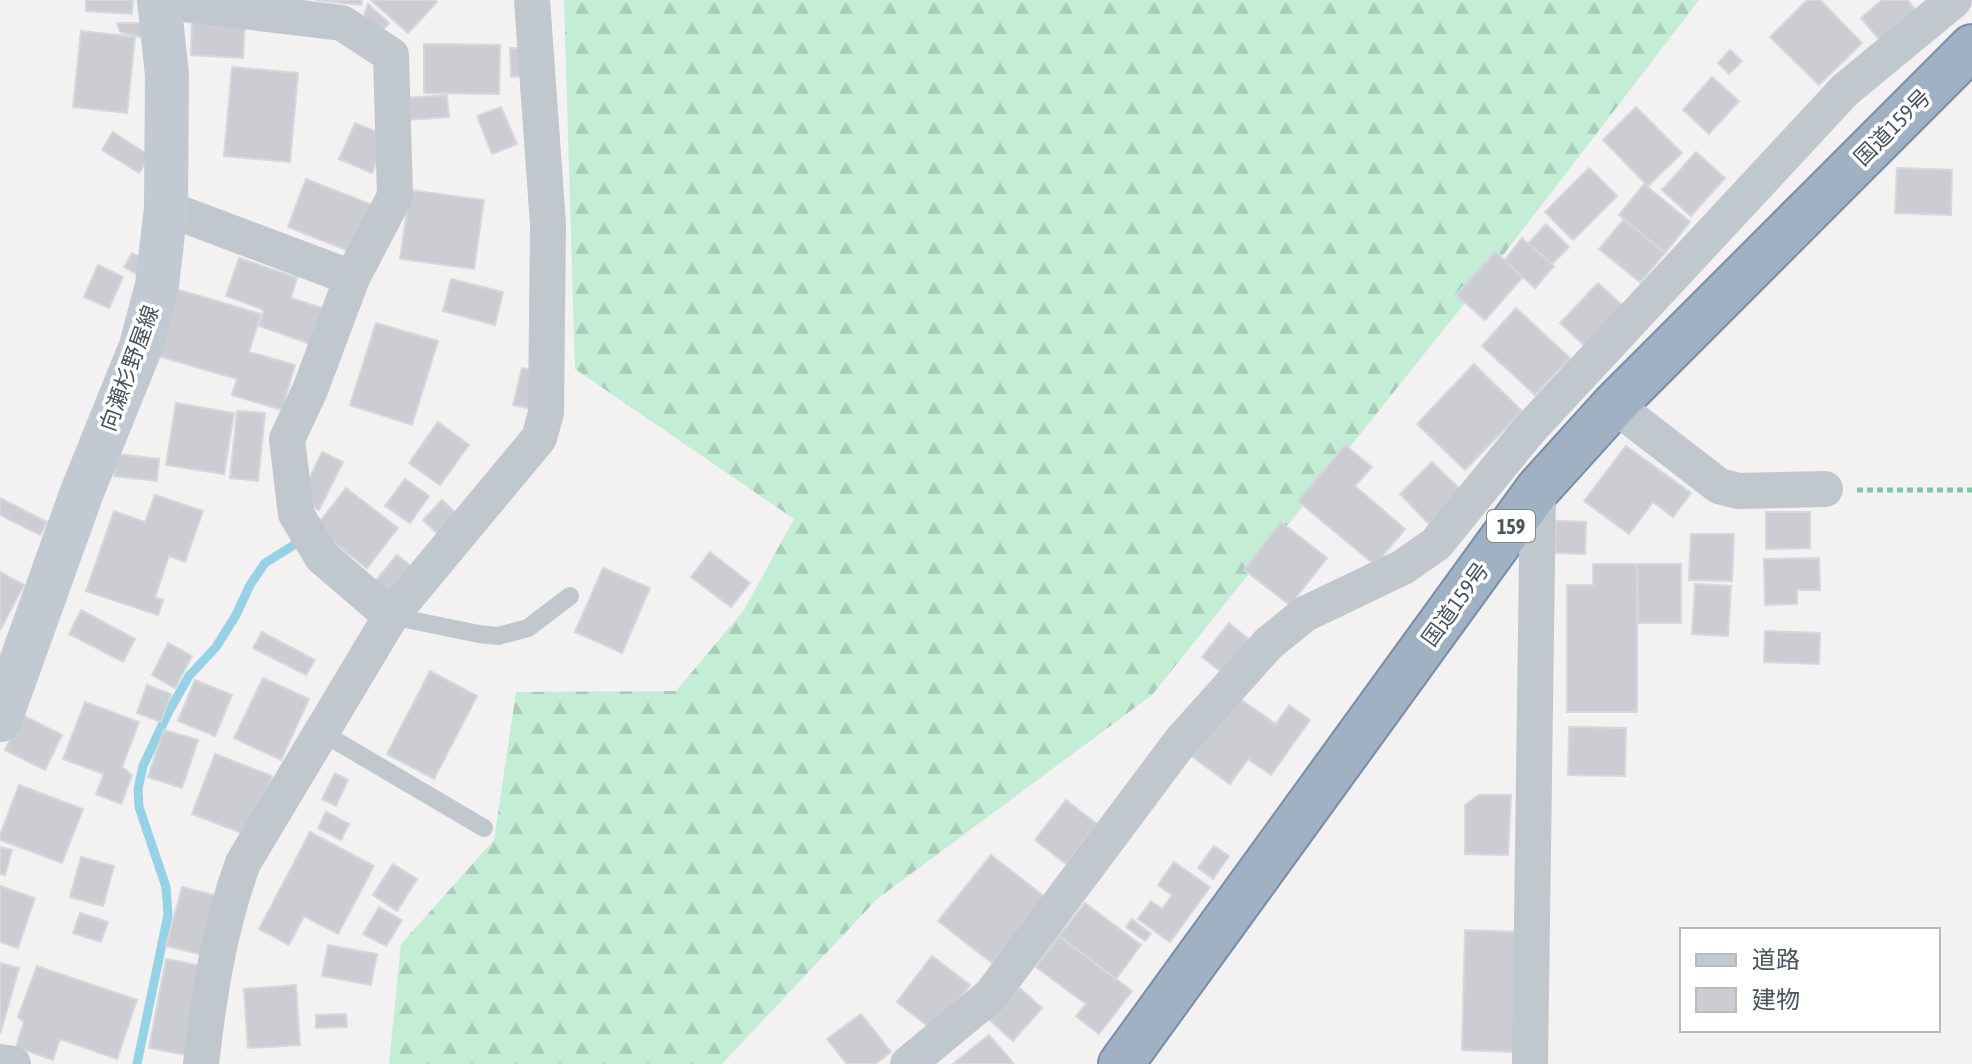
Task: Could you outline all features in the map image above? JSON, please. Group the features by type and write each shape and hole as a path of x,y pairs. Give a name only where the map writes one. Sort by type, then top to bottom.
{"highway":[{"name":"国道159号","path":"1135,1060 1538,489 1614,405 1972,47"}],"main road":[{"name":"向瀬杉野屋線","path":"0,720 82,492 141,346 157,285 166,208 167,75 159,0"}],"street":[{"path":"159,0 342,23 391,55 395,196 352,278 310,390 287,439 296,514 322,557 391,616"},
{"path":"201,1064 209,994 230,900 243,863 391,616 539,438 546,413 548,224 532,0"},
{"path":"908,1064 991,995 1181,741 1269,643 1305,614 1403,567 1436,544 1529,430 1845,90 1954,0"},
{"path":"166,208 352,278"},
{"path":"1614,405 1719,486 1738,491 1825,489"},
{"path":"1530,1064 1538,489"},
{"path":"0,1062 13,1064"}],"lane":[{"path":"391,616 498,636 528,628 570,596"},
{"path":"321,732 484,828"}],"path":[{"path":"1825,489 1972,490"}],"green space":[{"path":"564,0 1699,0 1504,254 1152,695 877,899 722,1064 389,1064 401,944 494,840 516,692 676,691 744,610 794,519 575,369"}],"building":[{"path":"86,0 133,0 132,14 86,11"},
{"path":"315,0 362,0 361,5"},
{"path":"371,0 435,0 437,2 408,33"},
{"path":"1807,0 1820,0 1862,43 1819,85 1770,37"},
{"path":"1882,0 1907,0 1915,9 1880,40 1861,18"},
{"path":"368,4 389,23 380,33 363,18"},
{"path":"192,19 245,22 243,58 191,55"},
{"path":"117,23 147,23 147,39 120,32"},
{"path":"81,31 135,37 127,113 73,107"},
{"path":"424,44 500,45 499,94 424,93"},
{"path":"510,48 526,48 526,76 511,77"},
{"path":"1730,50 1742,61 1729,74 1718,63"},
{"path":"232,67 298,73 290,162 224,156"},
{"path":"1712,77 1739,101 1709,134 1683,110"},
{"path":"447,95 449,117 406,120 405,98"},
{"path":"501,107 517,144 492,154 477,116"},
{"path":"1636,107 1682,153 1648,186 1603,140"},
{"path":"355,123 387,136 372,173 339,159"},
{"path":"113,132 150,156 139,173 102,150"},
{"path":"1696,152 1725,178 1691,216 1662,190"},
{"path":"1589,168 1617,196 1573,240 1545,212"},
{"path":"1897,168 1952,170 1951,215 1895,213"},
{"path":"306,179 375,206 356,254 288,227"},
{"path":"1644,184 1690,222 1665,253 1619,215"},
{"path":"410,190 484,200 474,269 400,259"},
{"path":"1624,219 1665,253 1640,282 1599,249"},
{"path":"1546,224 1569,247 1552,264 1528,244"},
{"path":"1522,238 1554,266 1535,288 1504,261"},
{"path":"1495,252 1523,277 1485,320 1456,295"},
{"path":"132,253 146,261 142,277 124,267"},
{"path":"239,258 297,278 291,298 328,310 316,346 259,326 264,310 226,296"},
{"path":"98,265 123,277 109,308 84,297"},
{"path":"451,279 503,292 495,325 443,311"},
{"path":"1598,283 1625,308 1587,348 1560,323"},
{"path":"176,289 261,314 249,352 295,365 282,410 232,395 237,379 155,355"},
{"path":"1516,308 1570,358 1535,395 1482,346"},
{"path":"376,323 438,341 412,425 350,405"},
{"path":"1474,364 1522,411 1465,470 1417,424"},
{"path":"522,368 545,373 537,410 513,405"},
{"path":"176,403 234,413 224,474 166,465"},
{"path":"237,411 265,413 258,481 230,478"},
{"path":"438,422 469,445 440,485 409,463"},
{"path":"1345,445 1372,467 1355,486 1405,529 1375,565 1298,501"},
{"path":"1626,446 1691,493 1673,517 1653,502 1629,534 1584,501"},
{"path":"322,452 343,462 319,510 299,500"},
{"path":"117,454 159,459 157,481 114,476"},
{"path":"1432,462 1464,493 1431,526 1400,494"},
{"path":"405,479 429,496 410,523 385,506"},
{"path":"346,488 398,528 367,568 315,528"},
{"path":"155,495 203,511 185,562 169,556 155,597 163,600 158,615 86,591 114,511 145,522"},
{"path":"0,498 47,522 40,535 0,515"},
{"path":"442,500 456,513 437,533 423,520"},
{"path":"1766,512 1810,512 1810,548 1766,549"},
{"path":"1556,521 1586,522 1585,554 1555,553"},
{"path":"1281,522 1327,558 1290,605 1244,570"},
{"path":"1691,534 1734,534 1732,581 1689,580"},
{"path":"710,552 750,583 731,607 691,577"},
{"path":"397,555 418,572 393,602 372,585"},
{"path":"1819,558 1820,590 1797,590 1797,604 1765,605 1764,559"},
{"path":"1593,564 1637,564 1637,712 1567,712 1567,585 1593,585"},
{"path":"1637,564 1681,564 1681,623 1638,623"},
{"path":"603,568 650,588 622,653 575,632"},
{"path":"0,572 24,585 0,630"},
{"path":"1695,584 1731,586 1728,636 1692,634"},
{"path":"81,610 135,639 123,662 69,634"},
{"path":"1229,623 1252,642 1225,675 1202,657"},
{"path":"1765,631 1820,633 1819,664 1764,662"},
{"path":"262,632 315,660 306,675 253,648"},
{"path":"168,643 192,656 175,688 152,675"},
{"path":"430,671 477,696 434,779 387,754"},
{"path":"263,678 309,699 281,760 234,738"},
{"path":"195,680 232,695 215,736 178,721"},
{"path":"147,685 171,694 161,722 137,713"},
{"path":"1234,695 1276,724 1289,705 1310,720 1271,775 1248,759 1230,784 1191,756"},
{"path":"85,702 139,722 122,767 132,775 121,804 96,794 104,774 63,759"},
{"path":"22,715 62,735 45,770 5,750"},
{"path":"1569,727 1626,728 1625,776 1568,775"},
{"path":"164,730 198,740 182,788 148,777"},
{"path":"215,754 272,776 249,836 192,814"},
{"path":"335,773 348,780 336,806 322,799"},
{"path":"19,785 83,809 62,863 0,840"},
{"path":"1479,795 1511,795 1508,855 1465,854 1465,805"},
{"path":"1066,800 1097,824 1066,864 1035,840"},
{"path":"326,812 349,824 341,840 318,828"},
{"path":"310,832 374,866 338,934 304,916 289,945 259,929"},
{"path":"1214,846 1229,856 1213,879 1198,868"},
{"path":"0,847 12,850 5,875 0,874"},
{"path":"991,855 1045,897 992,963 938,921"},
{"path":"81,857 114,866 103,906 70,897"},
{"path":"1174,862 1210,887 1170,942 1138,919 1151,901 1162,909 1172,895 1158,885"},
{"path":"393,864 417,879 397,911 373,895"},
{"path":"0,886 35,898 18,948 0,942"},
{"path":"182,887 218,896 203,955 166,946"},
{"path":"1085,903 1141,945 1116,979 1059,936"},
{"path":"379,907 402,920 386,946 363,934"},
{"path":"80,913 108,922 101,942 73,933"},
{"path":"1132,919 1151,934 1145,941 1126,927"},
{"path":"1465,930 1518,932 1515,1052 1462,1050"},
{"path":"1059,936 1132,991 1099,1034 1076,1016 1086,1004 1036,967"},
{"path":"328,945 377,954 371,985 322,976"},
{"path":"932,956 970,985 934,1031 897,1002"},
{"path":"166,959 203,966 187,1055 149,1048"},
{"path":"0,963 19,968 0,1034"},
{"path":"37,966 137,1000 117,1059 60,1039 53,1060 16,1047 24,1022 18,1017"},
{"path":"1015,984 1042,1008 1013,1041 986,1017"},
{"path":"296,985 300,1045 248,1048 244,989"},
{"path":"346,1014 347,1027 316,1028 316,1015"},
{"path":"861,1014 891,1052 875,1064 847,1064 827,1039"},
{"path":"989,1035 1014,1064 953,1064"}],"waterway":[{"path":"137,1064 168,915 166,887 139,807 138,789 143,766 189,676 216,647 265,563 297,543"}]}
